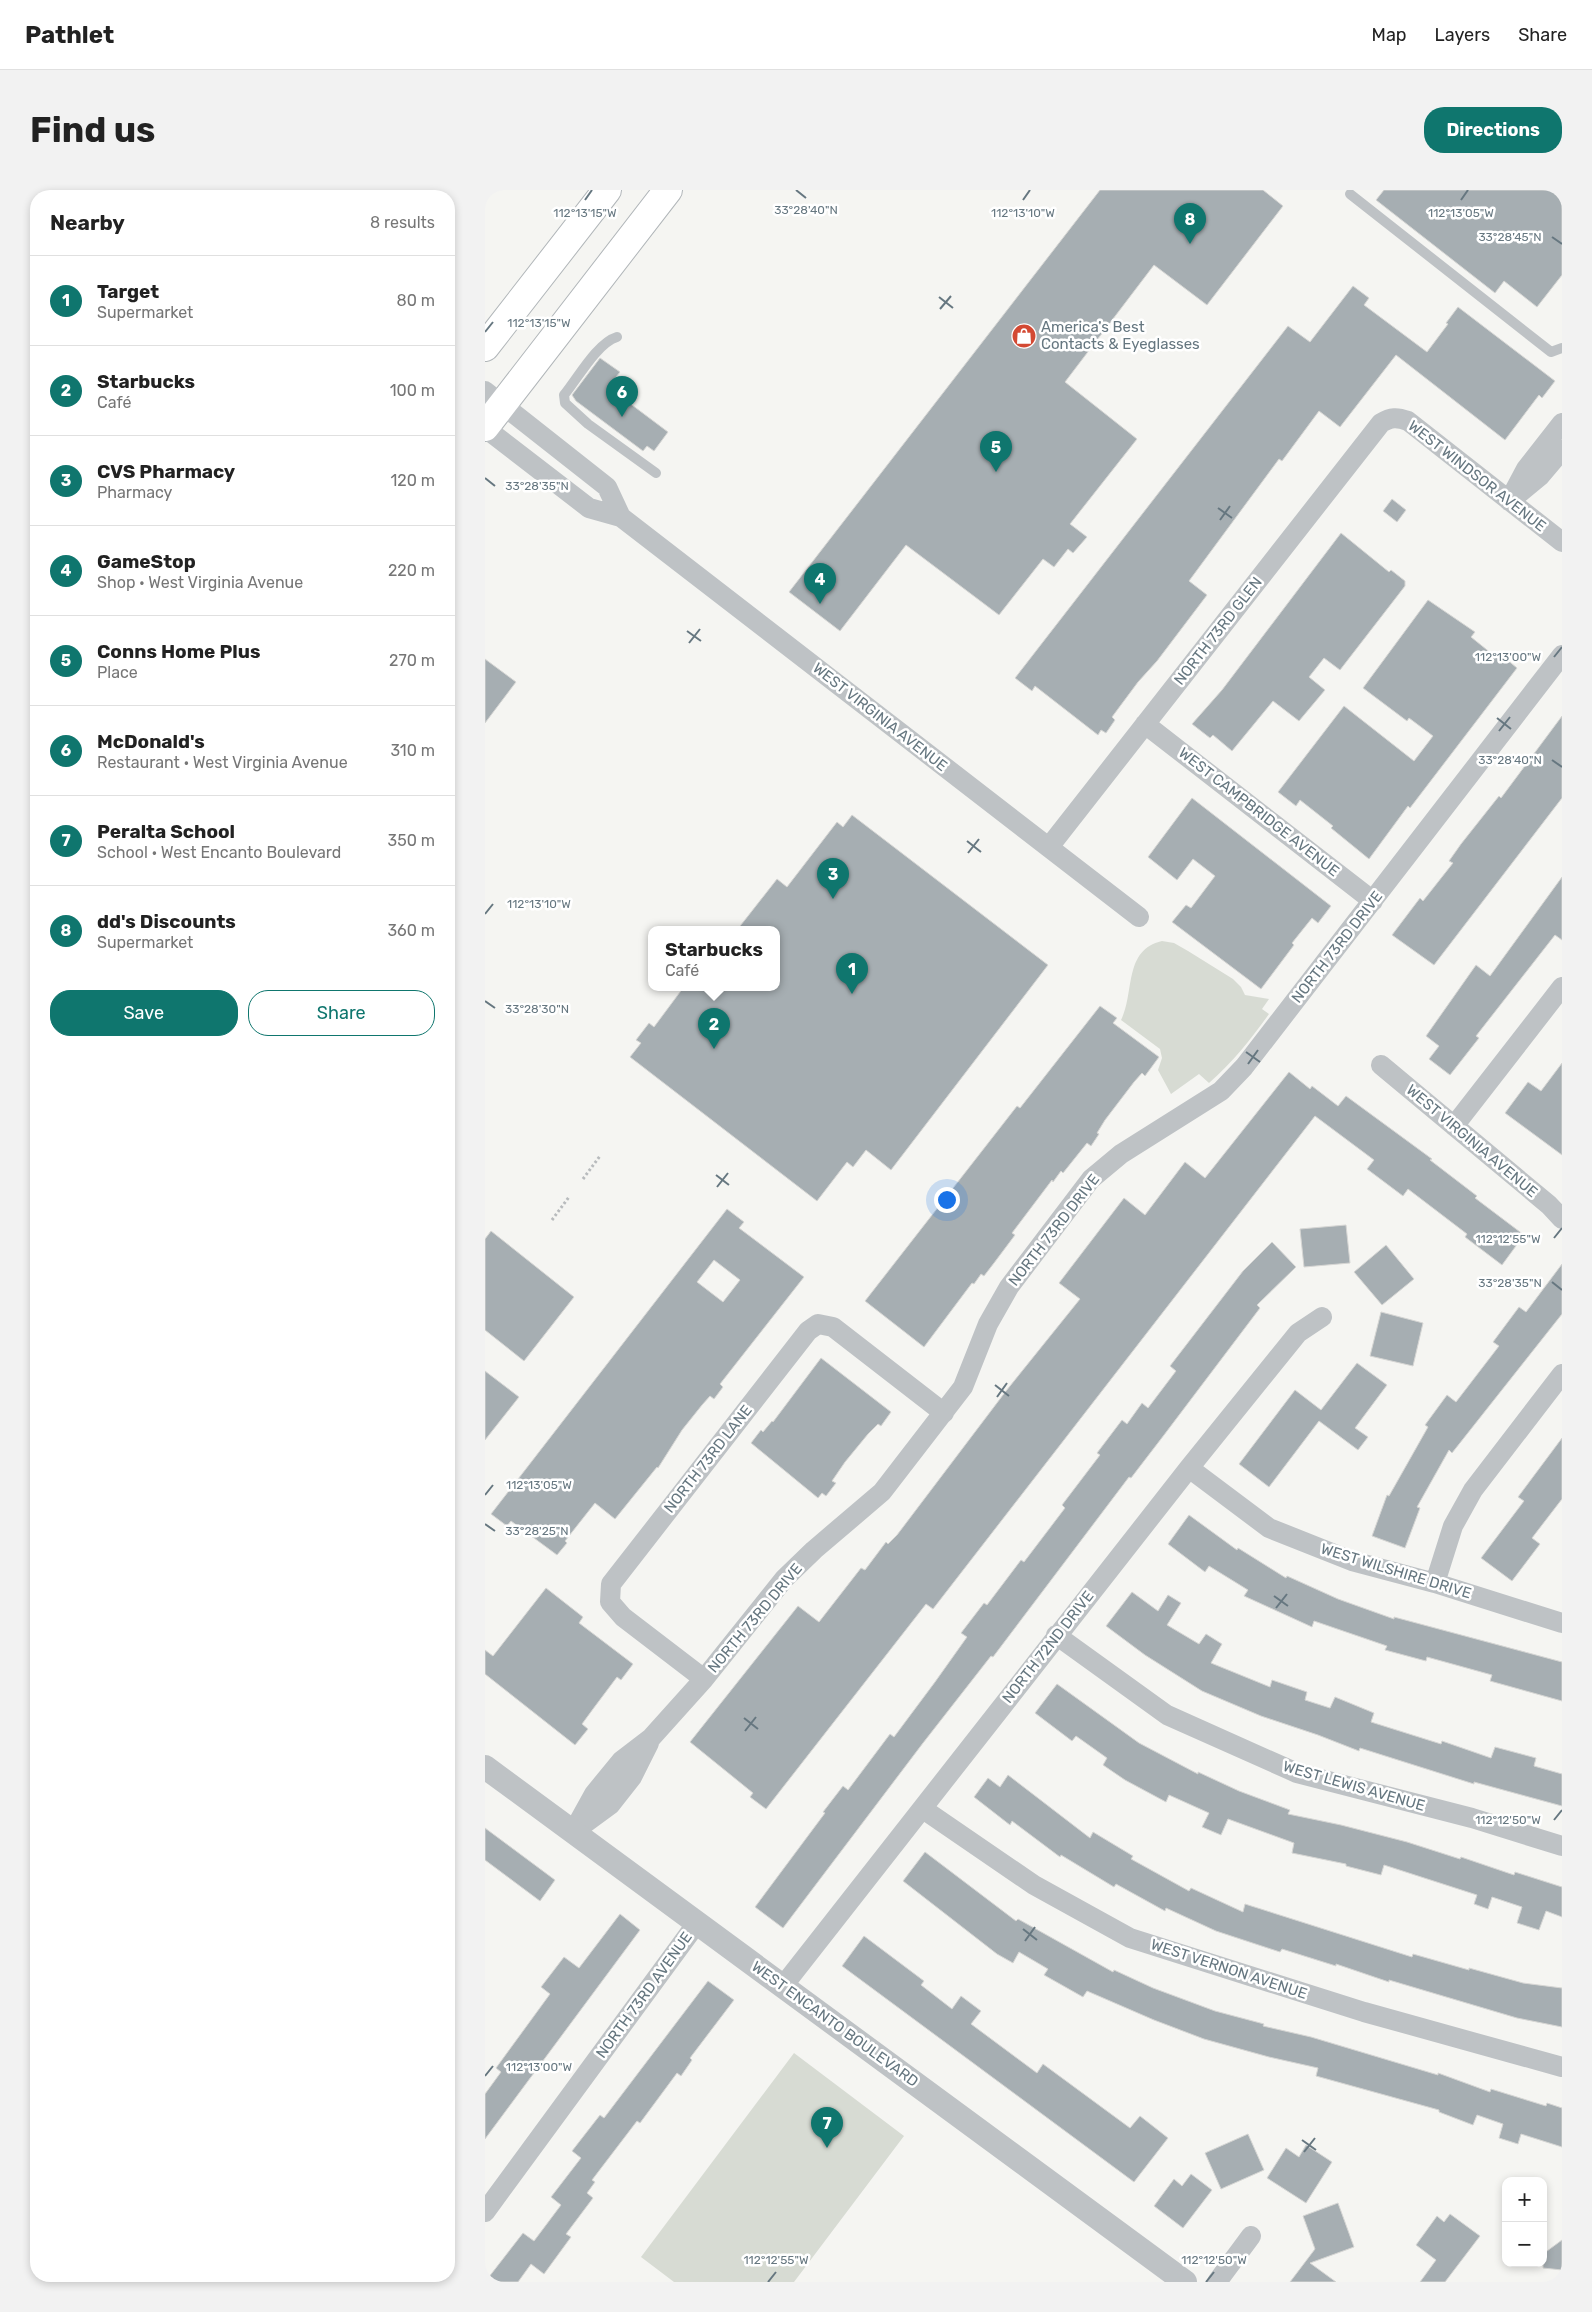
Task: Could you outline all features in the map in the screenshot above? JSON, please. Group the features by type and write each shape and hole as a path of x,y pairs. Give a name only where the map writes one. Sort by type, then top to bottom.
{"main road":[{"path":"485,347 607,190"},
{"path":"485,428 494,398 668,190"}],"street":[{"name":"WEST VIRGINIA AVENUE","path":"494,398 607,486 621,517"},
{"name":"WEST WINDSOR AVENUE","path":"1389,418 1399,417 1408,421 1562,542"},
{"name":"NORTH 73RD GLEN","path":"1049,847 1374,430 1389,418"},
{"name":"WEST VIRGINIA AVENUE","path":"485,428 589,508 621,517 1139,917"},
{"path":"1509,501 1540,476 1560,437"},
{"name":"NORTH 73RD DRIVE","path":"573,1832 594,1794 621,1761 651,1738 704,1679 784,1579 814,1550 882,1492 963,1387 988,1324 1009,1287 1091,1179 1121,1154 1221,1091 1243,1067 1562,655"},
{"name":"WEST CAMPBRIDGE AVENUE","path":"1145,724 1373,901"},
{"path":"1454,1126 1562,987"},
{"name":"WEST VIRGINIA AVENUE","path":"1381,1065 1562,1219"},
{"name":"NORTH 72ND DRIVE","path":"783,1986 923,1809 1056,1635 1189,1468 1298,1333 1322,1317"},
{"name":"NORTH 73RD LANE","path":"704,1679 623,1617 611,1602 611,1584 808,1331 818,1324 833,1328 944,1413"},
{"path":"1435,1583 1453,1526 1473,1490 1562,1374"},
{"name":"WEST WILSHIRE DRIVE","path":"1189,1468 1269,1528 1352,1561 1435,1583 1562,1623"},
{"name":"WEST LEWIS AVENUE","path":"1056,1635 1167,1715 1297,1773 1472,1818 1562,1846"},
{"name":"WEST ENCANTO BOULEVARD","path":"485,1767 1185,2282"},
{"name":"WEST VERNON AVENUE","path":"923,1809 1034,1884 1130,1938 1364,2012 1562,2067"},
{"name":"NORTH 73RD AVENUE","path":"485,2212 697,1923"},
{"path":"1217,2282 1251,2236"}],"lane":[{"path":"1351,194 1551,352 1562,348"},
{"path":"617,337 607,340 597,352 564,395 565,403 588,424 656,473"}],"path":[{"path":"583,1179 600,1156"},
{"path":"552,1220 569,1197"}],"shaded area":[{"path":"1162,941 1174,943 1233,979 1241,987 1245,995 1269,999 1262,1009 1269,1014 1241,1050 1218,1075 1209,1083 1199,1074 1171,1094 1158,1070 1162,1058 1160,1049 1121,1020 1132,974 1141,953 1150,946"},
{"path":"794,2053 904,2136 794,2282 674,2282 641,2257"}],"building":[{"path":"1100,190 1263,190 1283,206 1207,305 1154,265 1065,382 1137,439 1070,524 1087,537 1073,553 1068,549 1054,567 1043,559 999,615 906,545 840,631 789,592"},
{"path":"1384,190 1562,190 1562,275 1537,307 1504,281 1495,293 1376,200"},
{"path":"1353,286 1369,298 1364,305 1427,352 1458,307 1555,381 1542,398 1539,395 1505,440 1396,355 1340,427 1319,411 1282,461 1279,459 1189,581 1207,595 1112,717 1115,720 1106,733 1101,730 1098,735 1035,686 1032,691 1015,678 1288,326 1310,342"},
{"path":"600,358 620,372 608,387 668,432 654,451 647,446 643,451 576,401 572,395"},
{"path":"1392,499 1406,510 1397,522 1383,511"},
{"path":"1341,533 1389,572 1391,570 1405,581 1405,586 1340,670 1324,658 1309,677 1325,690 1299,721 1273,701 1232,751 1213,735 1210,738 1192,724 1222,690"},
{"path":"1428,600 1475,632 1471,637 1497,658 1500,654 1517,668 1410,808 1408,806 1369,859 1331,828 1333,826 1300,800 1296,806 1278,792 1344,706 1414,761 1433,736 1409,718 1407,721 1363,688"},
{"path":"485,659 516,682 485,723"},
{"path":"1562,716 1562,798 1434,965 1392,935 1420,898 1423,901 1453,863 1449,861 1461,844 1499,796 1501,798"},
{"path":"1192,798 1331,906 1318,923 1312,918 1292,943 1294,945 1261,989 1172,922 1186,905 1191,908 1215,876 1193,859 1177,880 1148,857"},
{"path":"852,815 1048,965 891,1170 866,1150 853,1167 847,1162 817,1201 630,1057 641,1043 636,1040 649,1023 654,1027 681,991 780,991 780,926 740,926 777,879 787,887 837,822 843,827"},
{"path":"1562,877 1562,940 1555,935 1476,1036 1479,1038 1450,1075 1429,1059 1439,1046 1426,1036 1476,965 1490,976"},
{"path":"1100,1006 1117,1018 1113,1023 1159,1057 1145,1076 1142,1073 1134,1082 1105,1120 1091,1146 1087,1143 1063,1173 1061,1171 1053,1182 1052,1180 1012,1233 1015,1235 994,1263 984,1276 981,1274 974,1284 972,1283 924,1347 865,1301 1017,1106 1020,1108"},
{"path":"1562,1063 1562,1155 1505,1113 1528,1082 1541,1091"},
{"path":"1289,1072 1310,1089 1312,1086 1338,1106 1346,1096 1432,1159 1430,1160 1477,1196 1475,1198 1524,1235 1502,1265 1465,1237 1467,1234 1408,1189 1403,1196 1367,1169 1374,1160 1315,1116 933,1609 926,1604 766,1809 750,1797 753,1793 690,1742 798,1606 819,1622 861,1568 865,1570 886,1542 888,1544 897,1535 1006,1391 1080,1299 1059,1283 1124,1198 1145,1215 1185,1162 1205,1178"},
{"path":"727,1209 744,1222 739,1228 804,1277 720,1384 723,1387 714,1399 710,1396 702,1405 682,1430 658,1468 615,1519 595,1503 565,1541 567,1543 557,1555 511,1521 507,1526 491,1514","holes":["714,1260 740,1280 723,1302 697,1282"]},
{"path":"1346,1225 1350,1263 1304,1267 1300,1229"},
{"path":"491,1231 574,1297 524,1361 485,1330 485,1239"},
{"path":"1272,1242 1296,1267 1257,1305 1260,1308 1164,1435 1131,1478 1129,1477 993,1657 991,1656 923,1743 783,1928 755,1907 843,1786 848,1790 890,1734 894,1737 967,1637 961,1633 984,1603 987,1605 1021,1560 1024,1562 1065,1508 1062,1505 1100,1455 1097,1453 1122,1420 1127,1424 1142,1403 1148,1408 1176,1371 1170,1366 1243,1271"},
{"path":"1386,1245 1414,1279 1382,1305 1354,1272"},
{"path":"1562,1264 1562,1314 1452,1453 1449,1450 1417,1507 1420,1508 1405,1548 1372,1536 1387,1495 1389,1496 1428,1427 1425,1425 1447,1395 1456,1402 1499,1346 1493,1342 1519,1307 1526,1312"},
{"path":"1381,1312 1423,1323 1413,1366 1370,1356"},
{"path":"821,1358 891,1412 881,1426 878,1424 868,1434 845,1462 832,1481 836,1483 826,1496 822,1493 818,1498 751,1443 761,1430 763,1432 773,1422"},
{"path":"1357,1363 1387,1385 1355,1428 1368,1437 1358,1450 1319,1421 1269,1487 1239,1464 1295,1390 1321,1410"},
{"path":"485,1371 519,1397 485,1440"},
{"path":"1562,1438 1562,1499 1532,1538 1540,1544 1512,1581 1481,1558 1524,1501 1518,1497"},
{"path":"1189,1515 1237,1550 1238,1548 1286,1578 1287,1576 1338,1599 1394,1619 1394,1617 1562,1662 1562,1701 1490,1681 1492,1675 1427,1657 1426,1661 1385,1650 1387,1646 1314,1621 1312,1627 1244,1596 1248,1590 1209,1566 1205,1572 1168,1544"},
{"path":"546,1588 583,1617 579,1623 633,1664 621,1680 617,1677 582,1724 588,1729 575,1745 485,1674 485,1650 493,1656"},
{"path":"1132,1592 1158,1611 1168,1595 1181,1603 1167,1625 1199,1644 1206,1634 1222,1644 1211,1663 1270,1687 1272,1680 1307,1692 1305,1700 1330,1708 1335,1697 1374,1713 1371,1722 1441,1744 1442,1741 1491,1758 1495,1747 1536,1758 1534,1766 1562,1774 1562,1806 1474,1782 1474,1784 1360,1748 1359,1751 1261,1716 1202,1691 1145,1655 1106,1626"},
{"path":"1057,1684 1139,1743 1198,1774 1198,1772 1239,1791 1290,1810 1288,1814 1407,1842 1460,1859 1461,1857 1514,1875 1515,1872 1562,1887 1562,1917 1546,1911 1539,1930 1517,1923 1522,1907 1492,1897 1488,1909 1474,1904 1477,1895 1384,1865 1381,1875 1346,1866 1346,1864 1292,1853 1294,1843 1228,1819 1221,1835 1202,1827 1209,1813 1169,1795 1166,1802 1125,1780 1103,1765 1107,1758 1076,1736 1072,1741 1035,1713"},
{"path":"1008,1775 1090,1838 1093,1832 1133,1856 1131,1859 1189,1891 1191,1888 1243,1912 1245,1904 1412,1957 1413,1954 1523,1983 1562,1988 1562,2027 1517,2018 1389,1980 1389,1982 1336,1964 1336,1966 1282,1949 1280,1952 1216,1931 1166,1908 1165,1911 1116,1884 1114,1887 1061,1855 1060,1857 1012,1821 1010,1825 974,1797 988,1778 1000,1787"},
{"path":"485,1828 555,1880 540,1901 485,1860"},
{"path":"925,1852 1016,1921 1018,1919 1113,1972 1114,1970 1153,1988 1215,2011 1264,2024 1263,2026 1311,2037 1438,2075 1438,2073 1490,2092 1491,2089 1546,2106 1547,2103 1562,2108 1562,2147 1521,2134 1518,2144 1499,2138 1503,2124 1477,2115 1473,2125 1439,2112 1439,2110 1316,2076 1318,2068 1204,2039 1087,1991 1083,1997 1044,1975 1048,1969 1019,1952 1013,1963 997,1954 903,1881"},
{"path":"620,1914 640,1930 485,2139 485,2094 501,2072 496,2068 550,1994 541,1987 564,1957 579,1968"},
{"path":"864,1936 924,1981 921,1985 952,2009 961,1996 981,2011 971,2024 1037,2073 1043,2064 1130,2128 1140,2116 1168,2138 1134,2182 842,1966"},
{"path":"708,1981 734,2000 690,2058 692,2060 681,2076 677,2073 640,2123 637,2121 592,2180 595,2182 587,2193 593,2198 566,2234 571,2237 544,2274 531,2264 518,2282 485,2282 523,2233 534,2241 561,2205 551,2197 581,2158 572,2151 600,2115 604,2118"},
{"path":"1248,2134 1264,2170 1221,2189 1205,2153"},
{"path":"1306,2145 1332,2162 1306,2203 1267,2178 1286,2148 1299,2157"},
{"path":"1191,2174 1212,2190 1183,2228 1154,2206 1174,2179 1182,2186"},
{"path":"1338,2203 1354,2247 1310,2263 1336,2282 1290,2282 1315,2249 1303,2216"},
{"path":"1450,2214 1480,2236 1445,2282 1420,2282 1436,2260 1416,2245 1437,2216 1444,2222"},
{"path":"1562,2240 1562,2270 1543,2268 1547,2267 1547,2251"}],"place":[{"name":"dd's Discounts","path":"1190,244"},
{"name":"America's Best Contacts & Eyeglasses","path":"1024,336"},
{"name":"McDonald's","path":"622,417"},
{"name":"Conns Home Plus","path":"996,472"},
{"name":"GameStop","path":"820,604"},
{"name":"CVS Pharmacy","path":"833,899"},
{"name":"Target","path":"852,994"},
{"name":"Starbucks","path":"714,1049"},
{"name":"Peralta School","path":"827,2148"}]}
